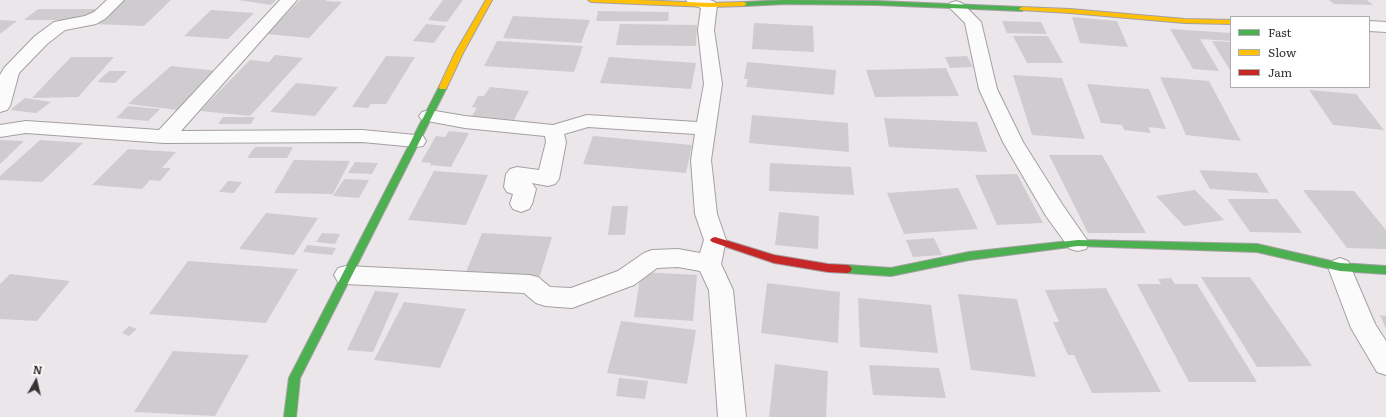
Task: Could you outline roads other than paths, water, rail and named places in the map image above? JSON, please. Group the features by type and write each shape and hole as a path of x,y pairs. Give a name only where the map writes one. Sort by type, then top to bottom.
{"street":[{"path":"0,106 10,72 41,40 60,26 90,20 100,15 116,0"},
{"path":"164,137 289,0"},
{"path":"290,417 295,378 346,275 416,142 460,53 489,0"},
{"path":"591,0 701,2 878,1 1070,11 1185,21 1230,22"},
{"path":"701,2 713,84 701,160 706,214 715,240 709,264 721,290 732,417"},
{"path":"956,6 973,22 988,89 1013,142 1054,210 1078,243"},
{"path":"1370,26 1386,27"},
{"path":"429,116 465,122 553,131 587,121 706,129"},
{"path":"0,131 26,126 164,137 362,136 416,142"},
{"path":"521,204 525,189 515,187 517,174 548,178 556,142 553,131"},
{"path":"715,240 774,259 828,268 891,272 969,256 1078,243 1257,248 1340,267 1386,270"},
{"path":"346,275 529,284 545,296 572,298 626,278 652,259 678,258 709,264"},
{"path":"1340,267 1364,328 1386,364"}]}
